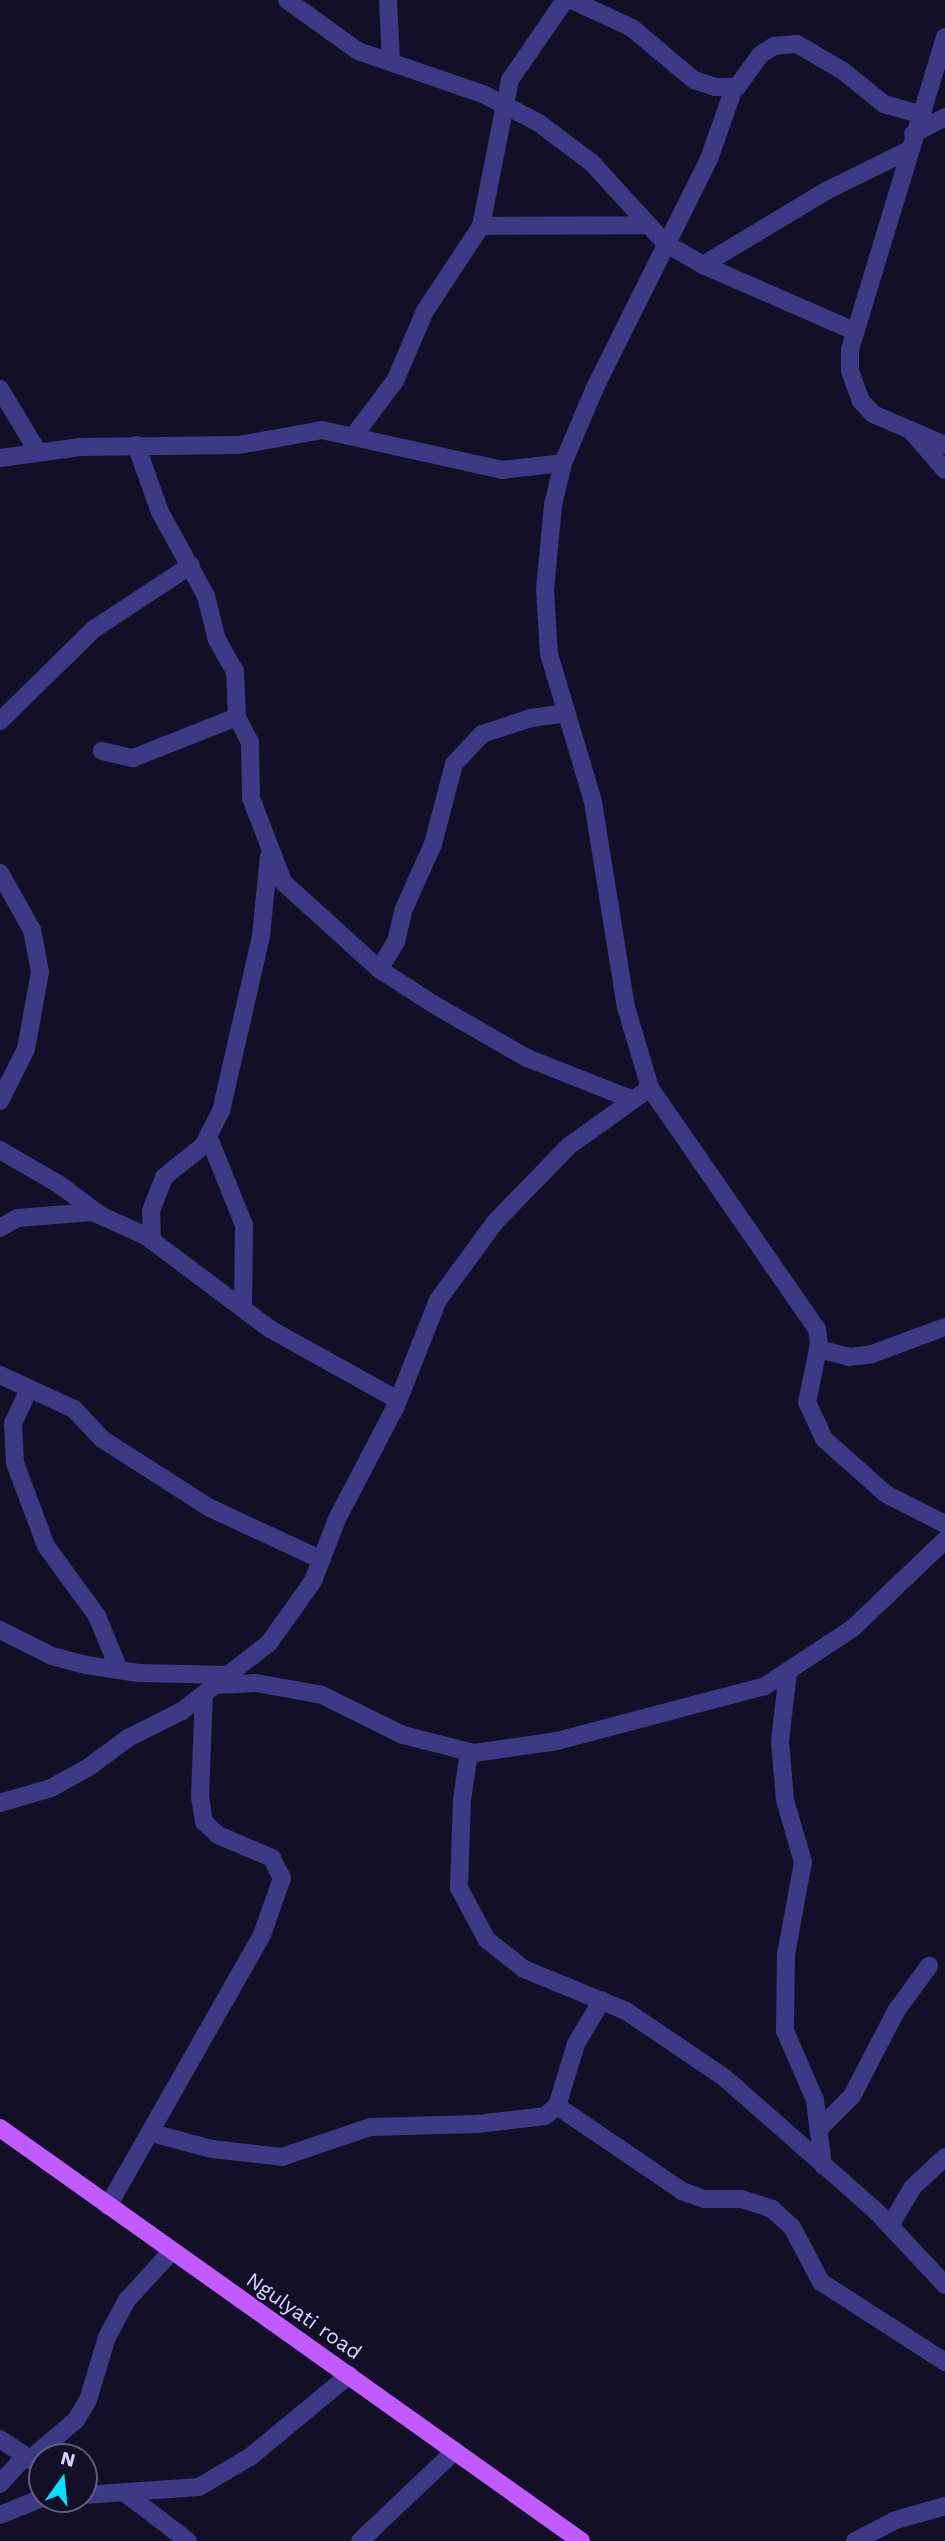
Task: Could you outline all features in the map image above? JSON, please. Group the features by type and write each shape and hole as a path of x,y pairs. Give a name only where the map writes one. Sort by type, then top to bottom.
{"main road":[{"name":"Ngulyati road","path":"0,2128 581,2541"}],"street":[{"path":"287,0 358,51 502,104 538,123 592,163 665,243 703,265 854,331"},
{"path":"388,0 391,62"},
{"path":"355,434 395,381 425,311 481,226 502,104 523,56 565,0"},
{"path":"572,0 632,28 694,80 734,88"},
{"path":"945,37 918,114 854,331 850,371 861,401 873,414 945,445"},
{"path":"918,114 884,104 843,71 797,44 774,46 760,55 734,88 709,159 665,243 563,463 553,505 545,589 548,654 593,802 626,1007 650,1088 817,1329 818,1349 807,1402 824,1439 887,1494 945,1524"},
{"path":"703,265 911,142 945,117"},
{"path":"481,226 646,225"},
{"path":"0,389 38,452"},
{"path":"0,458 38,452 136,445 239,445 322,430 355,434 502,470 563,463"},
{"path":"911,432 945,470"},
{"path":"136,445 160,512 206,596 217,640 235,671 237,717 250,742 251,798 282,882 379,969 527,1058 633,1100"},
{"path":"0,721 94,629 191,565"},
{"path":"379,969 396,942 403,911 433,844 454,764 482,734 531,718 567,713"},
{"path":"102,751 133,758 237,717"},
{"path":"152,1241 151,1211 164,1177 209,1138 229,1083 261,936 270,855"},
{"path":"0,873 32,930 40,972 26,1049 0,1101"},
{"path":"0,1803 51,1788 217,1685 269,1643 303,1599 398,1400 438,1300 495,1222 569,1146 650,1088"},
{"path":"209,1138 244,1225 243,1309"},
{"path":"0,1150 60,1185 100,1215 152,1241 243,1309 319,1358 398,1400"},
{"path":"0,1228 17,1218 58,1212 100,1215"},
{"path":"818,1349 849,1357 873,1354 945,1327"},
{"path":"0,1375 74,1409 102,1439 210,1508 322,1560"},
{"path":"29,1389 13,1423 15,1463 47,1546 97,1616 119,1670"},
{"path":"0,1630 52,1656 119,1670 217,1685 256,1683 322,1695 403,1735 469,1752 510,1751 630,1724 765,1686 853,1628 945,1540"},
{"path":"788,1672 780,1741 785,1800 803,1862 786,1955 785,2031 815,2100 823,2166"},
{"path":"108,2206 152,2133 262,1935 282,1878 272,1858 218,1835 204,1822 200,1796 217,1685"},
{"path":"469,1752 462,1800 459,1888 474,1922 487,1940 523,1969 626,2011 725,2078 890,2226 945,2285"},
{"path":"820,2129 859,2086 897,2011 929,1966"},
{"path":"152,2133 212,2149 282,2157 370,2127 478,2124 545,2116 557,2106 576,2044 601,2000"},
{"path":"557,2106 682,2191 716,2201 753,2202 782,2216 821,2282 945,2362"},
{"path":"890,2226 912,2188 945,2157"},
{"path":"51,2443 76,2420 88,2400 107,2337 127,2300 172,2251"},
{"path":"98,2494 199,2487 250,2457 349,2375"},
{"path":"0,2439 28,2458"},
{"path":"360,2541 455,2451"},
{"path":"0,2484 28,2464"},
{"path":"125,2493 188,2541"},
{"path":"0,2515 28,2504"},
{"path":"855,2541 896,2520 945,2505"}]}
